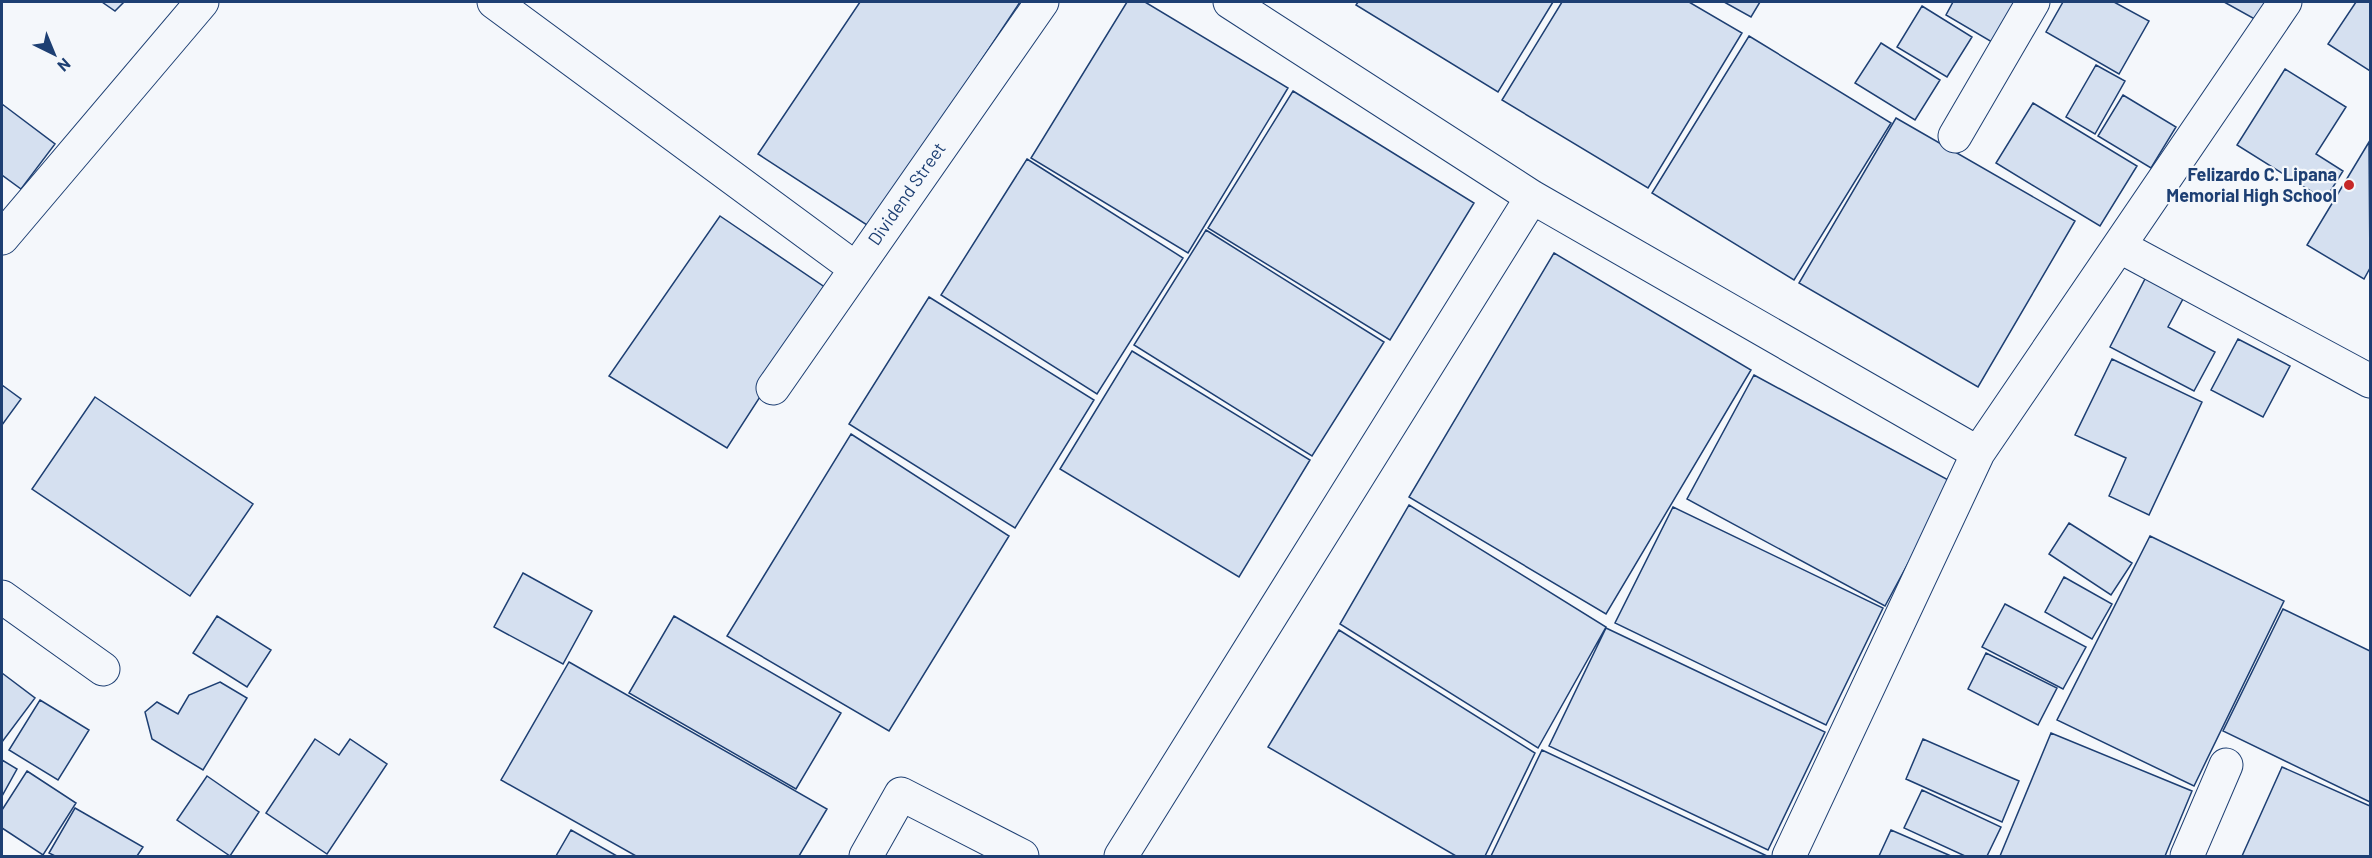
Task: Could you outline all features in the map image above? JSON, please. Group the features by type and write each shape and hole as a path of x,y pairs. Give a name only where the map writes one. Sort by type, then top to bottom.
{"street":[{"path":"2,238 202,2"},
{"path":"494,2 855,268"},
{"name":"Dividend Street","path":"773,388 1042,2"},
{"path":"1230,2 1532,197 1978,453"},
{"path":"1955,136 2033,2"},
{"path":"1789,856 1978,453 2286,2"},
{"path":"1120,856 1532,197"},
{"path":"2119,246 2370,381"},
{"path":"2,597 103,669"},
{"path":"2187,856 2226,765"},
{"path":"866,856 902,794 1022,856"}],"building":[{"path":"102,2 124,2 115,11"},
{"path":"860,2 1020,2 870,227 758,154"},
{"path":"1127,2 1145,2 1288,88 1188,253 1031,158"},
{"path":"1358,2 1553,2 1498,92 1356,5"},
{"path":"1562,2 1689,2 1742,33 1648,188 1502,100"},
{"path":"1724,2 1760,2 1751,17"},
{"path":"1953,2 2022,2 1997,45 1946,15"},
{"path":"2063,2 2114,2 2149,21 2119,74 2046,32"},
{"path":"2224,2 2272,2 2260,22"},
{"path":"2356,2 2370,2 2370,71 2328,44"},
{"path":"1922,6 1972,37 1947,77 1897,47"},
{"path":"1749,36 1891,123 1794,280 1652,193"},
{"path":"1881,43 1940,80 1915,120 1855,83"},
{"path":"2096,65 2125,81 2095,134 2066,117"},
{"path":"2285,69 2346,107 2316,154 2343,171 2325,200 2237,145"},
{"path":"1293,91 1474,203 1390,340 1208,228"},
{"path":"2123,95 2176,127 2151,168 2098,136"},
{"path":"2033,103 2137,166 2100,226 1996,163"},
{"path":"2,104 55,144 21,189 2,175"},
{"path":"1896,118 2075,221 1978,387 1799,283"},
{"path":"2369,142 2370,268 2364,279 2307,245"},
{"path":"1027,159 1183,258 1097,394 941,295"},
{"path":"720,216 829,290 727,448 609,376"},
{"path":"1206,230 1384,342 1312,456 1134,345"},
{"path":"1554,253 1751,370 1606,614 1409,497"},
{"path":"2146,277 2184,297 2168,327 2215,352 2194,391 2110,347"},
{"path":"929,297 1094,400 1015,528 849,424"},
{"path":"2238,339 2290,366 2263,417 2211,390"},
{"path":"1132,351 1310,460 1239,577 1060,469"},
{"path":"2112,359 2202,402 2149,515 2109,496 2126,458 2075,435"},
{"path":"1754,375 1952,482 1885,606 1687,499"},
{"path":"2,385 21,399 2,425"},
{"path":"95,397 253,504 190,596 32,489"},
{"path":"851,434 1009,536 889,731 727,636"},
{"path":"1409,505 1606,627 1538,748 1340,624"},
{"path":"1673,507 1883,608 1826,725 1615,623"},
{"path":"2069,523 2132,563 2111,595 2049,554"},
{"path":"2150,536 2284,601 2194,786 2057,720"},
{"path":"523,573 592,611 563,664 494,627"},
{"path":"2064,577 2112,604 2092,639 2045,612"},
{"path":"2005,604 2086,647 2063,689 1982,647"},
{"path":"2283,609 2370,651 2370,802 2223,731"},
{"path":"217,616 271,650 247,687 193,653"},
{"path":"674,616 841,713 796,789 629,693"},
{"path":"1606,628 1825,732 1768,850 1549,746"},
{"path":"1339,630 1535,753 1485,856 1456,856 1268,747"},
{"path":"1986,653 2057,688 2038,725 1968,689"},
{"path":"569,662 827,809 799,856 636,856 501,780"},
{"path":"2,673 35,698 2,742"},
{"path":"220,682 247,698 203,770 152,739 145,712 157,702 178,714 189,695"},
{"path":"40,700 89,730 58,780 9,750"},
{"path":"2051,733 2192,791 2165,856 2000,856"},
{"path":"315,739 339,755 350,739 387,764 327,854 266,813"},
{"path":"1923,739 2019,781 2002,822 1906,779"},
{"path":"1542,750 1767,856 1491,856"},
{"path":"2,760 17,769 2,796"},
{"path":"2282,767 2370,806 2370,856 2242,856"},
{"path":"27,771 76,803 43,855 2,828 2,810"},
{"path":"207,776 259,812 230,856 177,820"},
{"path":"1922,790 2001,827 1987,856 1965,856 1904,828"},
{"path":"75,808 143,847 137,856 55,856 49,853"},
{"path":"571,830 617,856 556,856"},
{"path":"1891,830 1951,856 1879,856"}],"place":[{"name":"Felizardo C. Lipana Memorial High School","path":"2349,185"}]}
